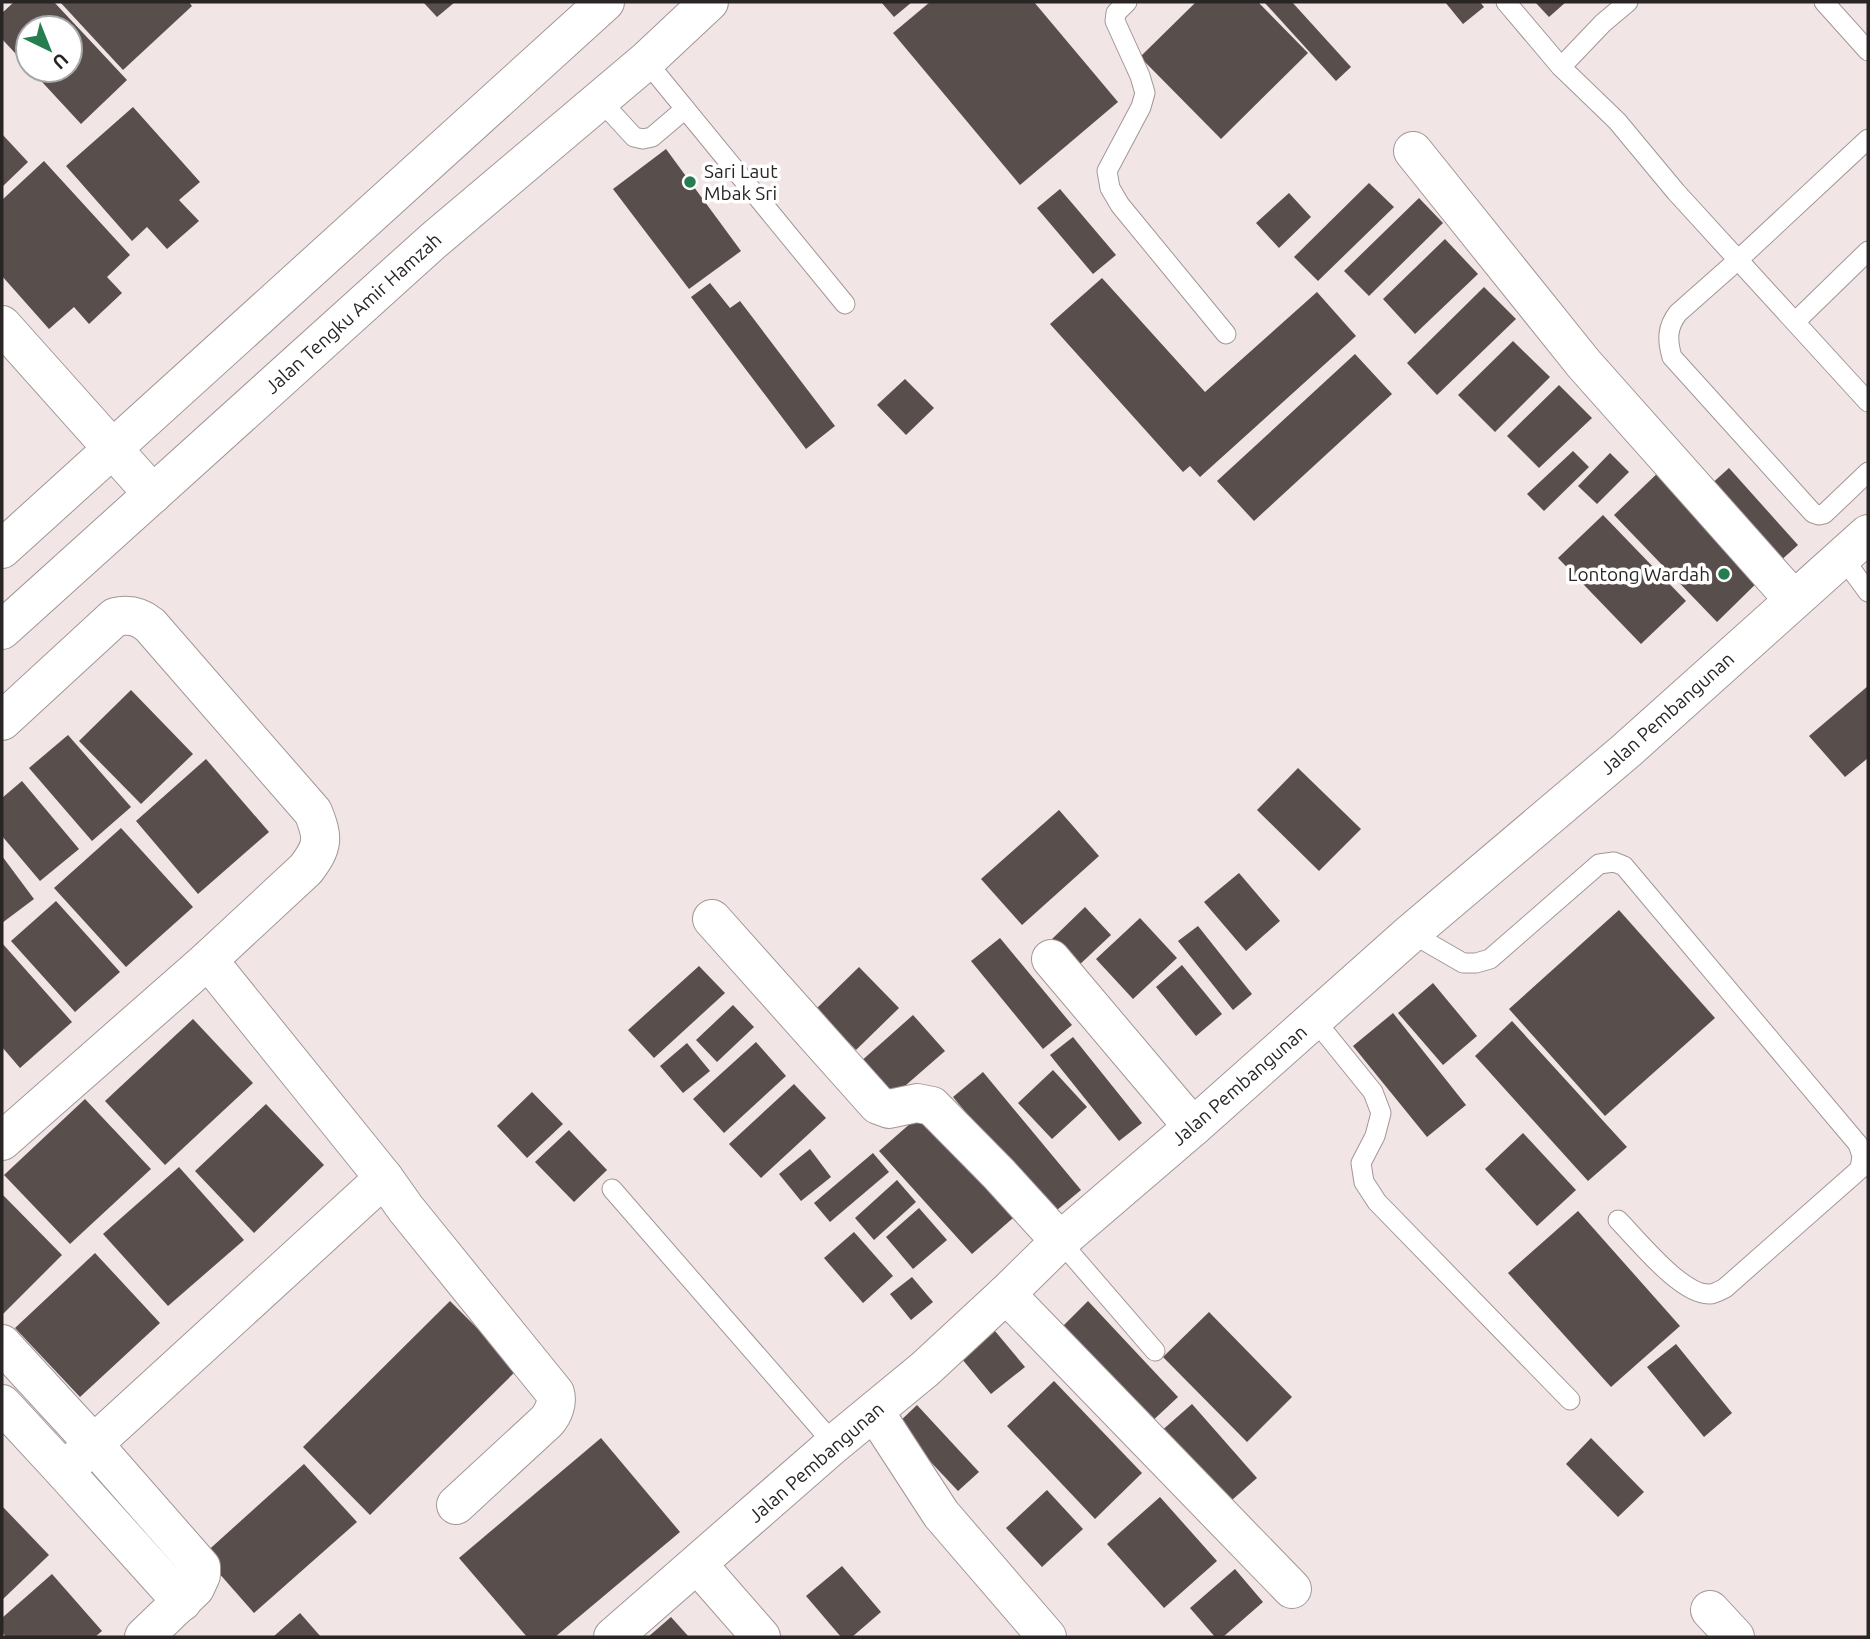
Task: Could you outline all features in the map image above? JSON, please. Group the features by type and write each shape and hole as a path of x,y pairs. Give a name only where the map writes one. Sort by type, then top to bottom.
{"street":[{"path":"2,549 606,2"},
{"name":"Jalan Tengku Amir Hamzah","path":"2,630 433,241 646,61 709,2"},
{"path":"1413,151 1584,364 1794,600"},
{"path":"2,325 153,494"},
{"name":"Jalan Pembangunan","path":"626,1633 834,1444 925,1368 1060,1241 1411,933 1627,750 1855,546"},
{"path":"2,721 115,617 134,616 150,625 313,813 321,832 318,852 306,869 208,961 2,1141"},
{"path":"712,919 878,1105 889,1109 917,1103 932,1106 1060,1241"},
{"path":"1051,959 1193,1127"},
{"path":"208,961 555,1393 557,1398 553,1414 547,1422 456,1505"},
{"path":"64,1471 384,1178"},
{"path":"1006,1294 1292,1589"},
{"path":"2,1344 201,1567 201,1576 195,1588 149,1636"},
{"path":"2,1404 181,1602"},
{"path":"874,1411 941,1514 1047,1637"},
{"path":"698,1565 761,1637"},
{"path":"1710,1610 1735,1637"}],"lane":[{"path":"1127,2 1116,13 1115,22 1145,93 1141,107 1107,171 1110,188 1120,205 1226,334"},
{"path":"1506,2 1561,67 1617,121 1676,192 1868,402"},
{"path":"1561,67 1603,23 1628,2"},
{"path":"1824,2 1868,51"},
{"path":"646,61 845,304"},
{"path":"600,100 634,137 643,139 652,137 685,109"},
{"path":"1868,139 1678,313 1671,322 1668,344 1672,357 1813,513 1825,514 1868,472"},
{"path":"1796,322 1868,251"},
{"path":"1855,546 1868,592"},
{"path":"1411,933 1463,963 1490,959 1599,864 1615,862 1624,866 1858,1144 1862,1156 1860,1169 1725,1288 1710,1294 1688,1289 1618,1220"},
{"path":"1314,1019 1373,1092 1381,1113 1375,1136 1362,1163 1364,1182 1377,1202 1570,1400"},
{"path":"612,1189 834,1444"},
{"path":"1060,1241 1155,1350"}],"building":[{"path":"14,2 54,2 65,14 14,14 14,52 2,39 2,13"},
{"path":"60,2 189,2 192,6 123,70 84,28 84,14 71,14"},
{"path":"423,2 455,2 437,17"},
{"path":"881,2 912,2 894,17"},
{"path":"930,2 1034,2 1118,102 1020,185 893,33"},
{"path":"1196,2 1258,2 1308,53 1221,139 1140,57"},
{"path":"1264,2 1292,2 1351,67 1336,81"},
{"path":"1445,2 1480,2 1484,7 1463,24"},
{"path":"1535,2 1566,2 1549,17"},
{"path":"84,34 127,80 81,124 44,84 84,84"},
{"path":"133,107 200,182 179,200 199,221 167,249 147,227 132,241 66,166"},
{"path":"2,134 28,162 2,187"},
{"path":"666,149 741,251 689,289 613,189"},
{"path":"44,161 130,255 107,277 122,293 89,324 74,307 49,329 2,276 2,200"},
{"path":"1369,183 1394,207 1318,281 1294,257"},
{"path":"1060,189 1116,255 1093,274 1037,208"},
{"path":"1289,193 1311,217 1279,248 1256,223"},
{"path":"1419,198 1443,223 1369,296 1344,271"},
{"path":"1445,239 1478,274 1415,334 1383,299"},
{"path":"1102,278 1205,392 1317,292 1356,336 1200,477 1190,466 1183,472 1050,324"},
{"path":"710,283 730,308 740,301 835,426 806,449 691,297"},
{"path":"1484,287 1516,319 1437,395 1407,363"},
{"path":"1513,341 1550,377 1495,432 1458,395"},
{"path":"1355,354 1392,394 1254,521 1217,481"},
{"path":"905,379 934,408 906,435 877,405"},
{"path":"1559,385 1592,418 1539,468 1507,436"},
{"path":"1573,451 1589,467 1544,511 1527,494"},
{"path":"1610,453 1629,472 1597,504 1578,486"},
{"path":"1664,467 1767,573 1717,622 1614,515"},
{"path":"1729,468 1798,545 1777,564 1708,487"},
{"path":"1603,515 1686,601 1641,644 1558,558"},
{"path":"1868,686 1868,758 1845,777 1809,736"},
{"path":"131,690 193,754 141,804 79,741"},
{"path":"68,735 131,807 92,841 29,768"},
{"path":"206,759 269,832 198,894 136,821"},
{"path":"1298,768 1361,829 1319,871 1257,810"},
{"path":"22,781 79,849 40,881 2,836 2,798"},
{"path":"1059,810 1099,856 1022,925 981,879"},
{"path":"121,828 193,907 126,967 54,888"},
{"path":"2,856 34,899 2,923"},
{"path":"1239,873 1280,921 1246,951 1204,902"},
{"path":"56,901 120,972 75,1012 11,941"},
{"path":"1085,907 1111,935 1076,968 1050,941"},
{"path":"1619,910 1715,1018 1605,1116 1509,1009"},
{"path":"1140,918 1177,958 1133,999 1096,959"},
{"path":"1198,926 1252,994 1233,1010 1178,941"},
{"path":"1000,938 1072,1025 1043,1049 971,961"},
{"path":"2,943 72,1022 20,1068 2,1047"},
{"path":"1182,965 1222,1014 1196,1036 1156,987"},
{"path":"699,966 725,993 654,1058 628,1030"},
{"path":"859,967 899,1008 856,1050 816,1009"},
{"path":"1433,983 1477,1036 1443,1065 1398,1013"},
{"path":"733,1005 754,1027 717,1062 696,1040"},
{"path":"1393,1013 1466,1105 1427,1137 1353,1046"},
{"path":"913,1015 945,1051 890,1099 859,1063"},
{"path":"193,1019 253,1083 165,1165 105,1101"},
{"path":"1512,1021 1627,1147 1588,1181 1475,1056"},
{"path":"1073,1037 1142,1123 1119,1141 1050,1055"},
{"path":"756,1042 786,1076 724,1133 693,1099"},
{"path":"687,1043 710,1071 683,1093 660,1066"},
{"path":"1053,1070 1087,1107 1052,1139 1018,1103"},
{"path":"983,1072 1081,1190 1051,1215 953,1097"},
{"path":"794,1084 826,1118 761,1178 729,1144"},
{"path":"532,1092 563,1124 527,1158 497,1126"},
{"path":"85,1099 151,1169 70,1244 4,1175"},
{"path":"266,1104 324,1165 254,1233 195,1171"},
{"path":"920,1115 1013,1218 972,1254 879,1151"},
{"path":"569,1130 607,1170 574,1202 535,1162"},
{"path":"1523,1133 1576,1190 1537,1226 1485,1169"},
{"path":"810,1149 831,1177 801,1201 779,1174"},
{"path":"873,1153 889,1172 830,1222 814,1203"},
{"path":"179,1167 244,1240 168,1306 103,1234"},
{"path":"897,1180 916,1202 874,1240 855,1218"},
{"path":"2,1194 62,1255 2,1315"},
{"path":"919,1208 947,1240 913,1269 886,1237"},
{"path":"1578,1211 1680,1326 1611,1387 1508,1273"},
{"path":"854,1232 893,1276 863,1303 824,1258"},
{"path":"95,1253 160,1323 80,1397 15,1328"},
{"path":"912,1277 933,1302 911,1320 890,1294"},
{"path":"450,1301 518,1369 370,1515 303,1447"},
{"path":"1088,1301 1178,1397 1148,1425 1059,1330"},
{"path":"1209,1312 1292,1397 1247,1442 1163,1357"},
{"path":"995,1331 1025,1367 991,1394 962,1359"},
{"path":"1676,1344 1732,1413 1704,1437 1647,1367"},
{"path":"1054,1381 1142,1473 1095,1519 1007,1426"},
{"path":"1192,1404 1257,1478 1224,1507 1159,1433"},
{"path":"917,1405 979,1472 958,1491 896,1425"},
{"path":"601,1438 680,1532 555,1637 527,1637 459,1558"},
{"path":"1591,1438 1644,1492 1618,1517 1566,1464"},
{"path":"304,1464 357,1522 254,1613 203,1555"},
{"path":"1047,1490 1083,1529 1042,1567 1006,1528"},
{"path":"1160,1497 1217,1561 1164,1608 1107,1544"},
{"path":"2,1506 49,1555 2,1600"},
{"path":"842,1566 881,1612 852,1637 841,1637 806,1596"},
{"path":"1235,1569 1263,1602 1223,1637 1215,1637 1190,1608"},
{"path":"52,1574 102,1631 95,1637 6,1637 2,1632 2,1618"},
{"path":"300,1613 321,1637 273,1637"},
{"path":"671,1617 689,1637 648,1637"}],"place":[{"name":"Sari Laut Mbak Sri","path":"690,182"},
{"name":"Lontong Wardah","path":"1724,574"}]}
